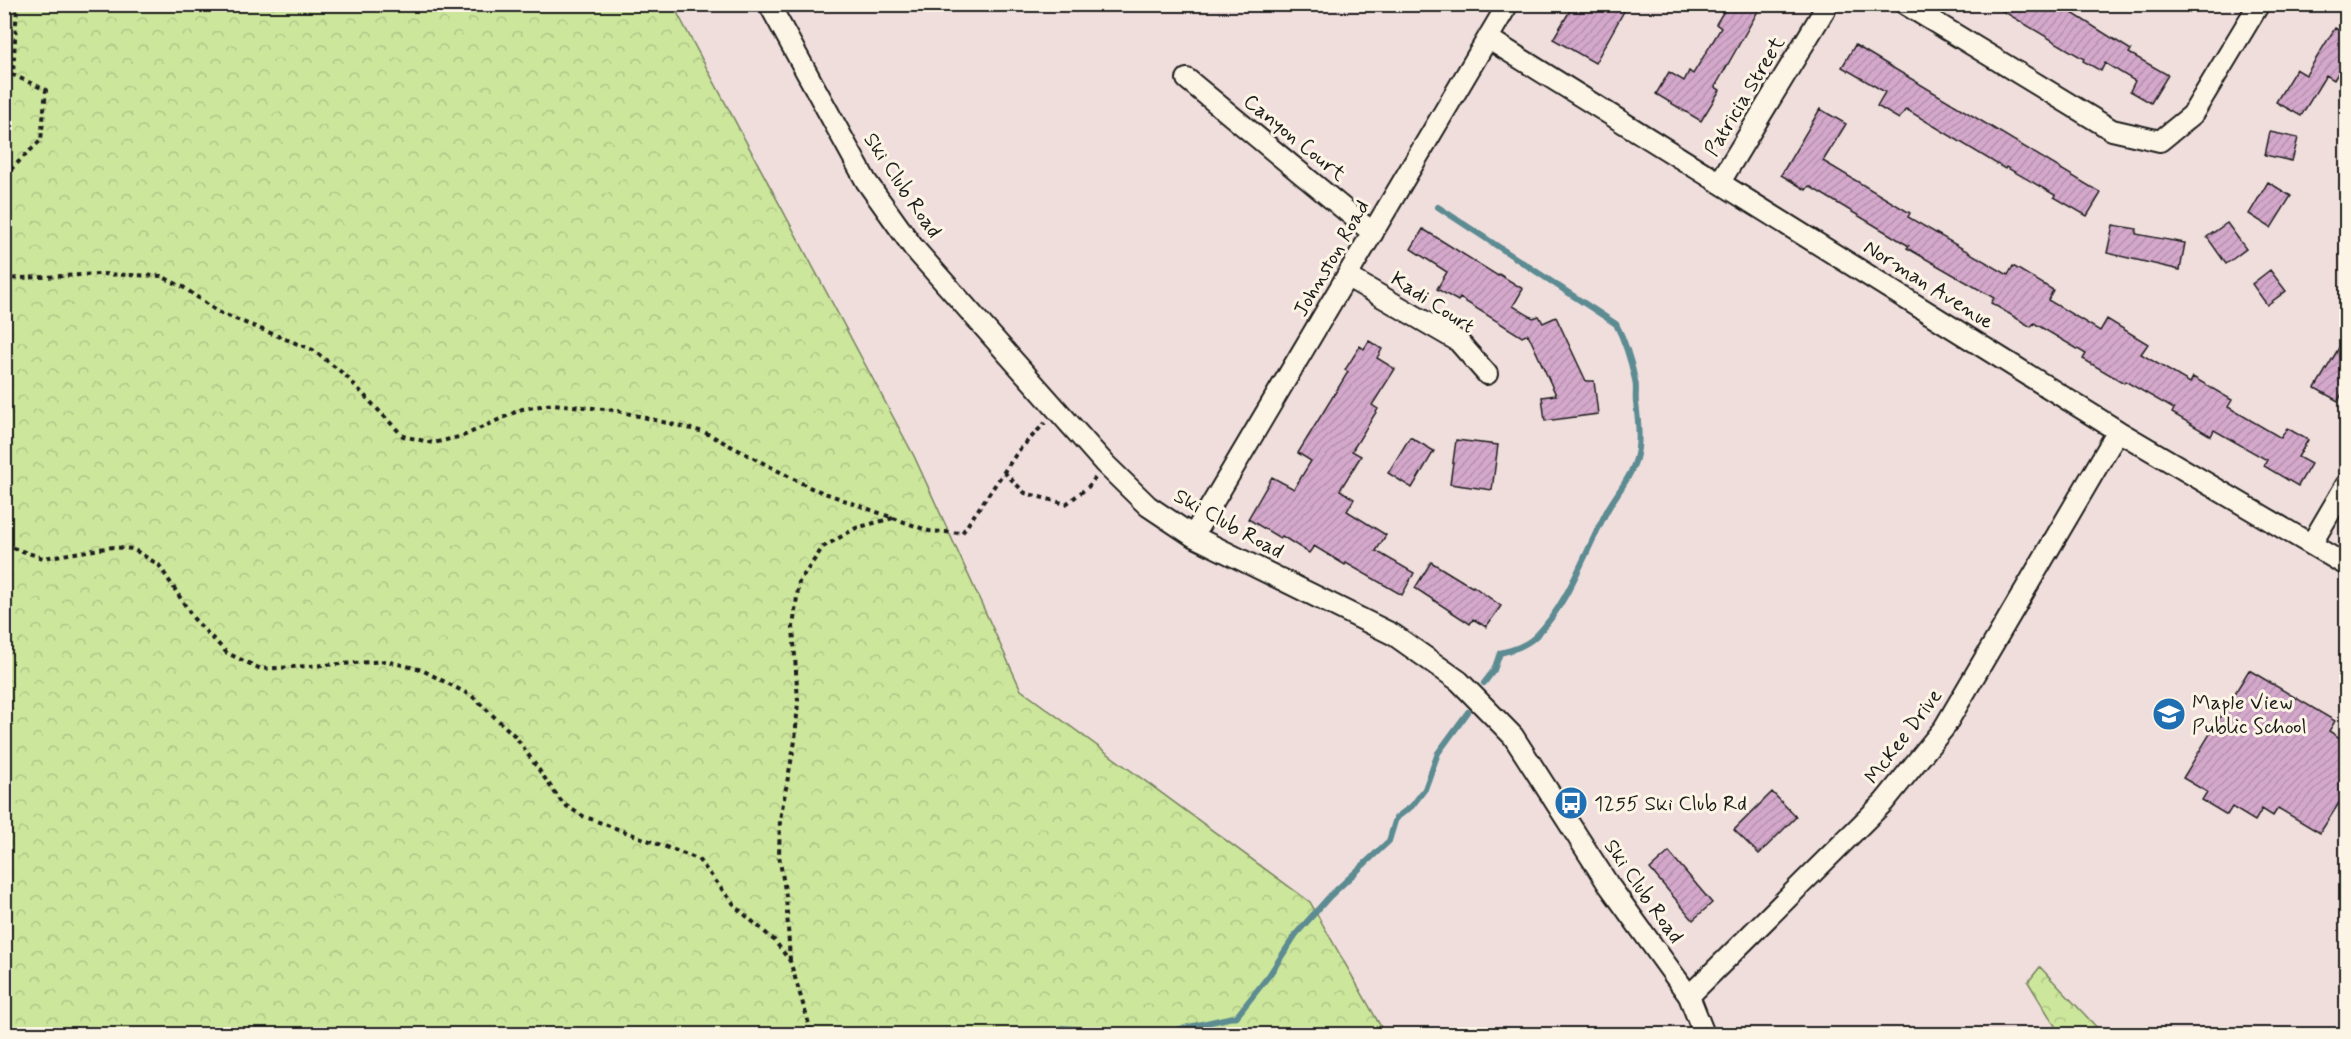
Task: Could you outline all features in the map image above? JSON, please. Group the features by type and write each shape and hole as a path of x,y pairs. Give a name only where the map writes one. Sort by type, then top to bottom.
{"street":[{"name":"Ski Club Road","path":"769,4 866,181 913,247 1105,464 1148,506 1193,536 1394,635 1460,681 1513,736 1608,884 1689,996 1704,1035"},
{"name":"Johnston Road","path":"1193,536 1509,4"},
{"name":"Patricia Street","path":"1720,182 1828,4"},
{"path":"1905,4 2112,130 2160,141 2192,115 2259,4"},
{"name":"Norman Avenue","path":"1490,39 2118,431 2346,565"},
{"name":"Canyon Court","path":"1186,79 1374,232"},
{"name":"Kadi Court","path":"1348,277 1458,341 1487,374"},
{"name":"McKee Drive","path":"1689,996 1884,802 1944,728 2118,431"},
{"path":"2312,543 2346,485"}],"path":[{"path":"4,176 40,140 46,90 13,75 17,4"},
{"path":"4,279 100,274 160,276 183,287 218,312 313,350 345,375 403,436 433,443 463,436 522,409 553,404 614,410 704,432 811,488 929,531 962,533 1019,450 1058,409"},
{"path":"1004,472 1025,493 1066,504 1088,487 1105,464"},
{"path":"812,1035 790,961 786,896 779,856 780,819 795,741 797,711 793,627 799,582 824,547 856,528 893,518"},
{"path":"4,545 43,558 113,547 133,549 159,565 194,619 227,653 261,669 387,661 422,670 472,696 515,736 563,804 583,816 697,858 737,908 774,940 790,961"}],"green space":[{"path":"5,4 673,5 914,456 1021,690 1310,902 1385,1034 5,1034"},
{"path":"2040,967 2103,1034 2060,1034 2028,982"}],"building":[{"path":"1574,4 1628,4 1595,63 1553,39"},
{"path":"1728,4 1762,4 1715,87 1720,90 1701,121 1656,94 1669,72 1684,81 1689,71 1693,74 1721,28 1716,24"},
{"path":"1991,4 2058,4 2131,50 2129,53 2168,75 2151,103 2130,91 2135,81 2105,63 2101,71"},
{"path":"2335,28 2346,35 2346,60 2334,80 2326,75 2301,116 2276,102 2296,69 2306,75"},
{"path":"1855,45 2101,193 2087,216 1906,109 1899,119 1877,106 1885,92 1842,67"},
{"path":"1820,109 1846,124 1823,161 1910,213 1908,217 2008,275 2013,266 2053,290 2048,300 2100,331 2107,319 2148,344 2141,354 2190,383 2193,377 2232,400 2228,407 2281,438 2287,428 2308,440 2298,457 2311,464 2298,486 2264,466 2267,460 2214,430 2211,436 2172,413 2174,409 2083,359 2086,354 2034,323 2031,327 1991,303 1994,298 1907,248 1909,246 1809,186 1806,190 1781,175"},
{"path":"2270,132 2298,138 2292,161 2265,155"},
{"path":"2268,182 2291,196 2271,228 2249,214"},
{"path":"2227,223 2246,249 2226,264 2207,237"},
{"path":"2113,225 2137,229 2136,234 2185,243 2180,270 2107,253"},
{"path":"1423,229 1523,289 1513,306 1533,318 1539,316 1543,323 1556,317 1586,381 1594,381 1598,414 1545,421 1542,397 1556,395 1528,334 1522,337 1460,298 1458,301 1437,289 1447,272 1411,249"},
{"path":"2270,270 2286,291 2267,305 2252,284"},
{"path":"2346,336 2346,387 2338,401 2315,388"},
{"path":"1369,341 1382,349 1377,358 1395,369 1372,405 1378,409 1352,451 1361,456 1340,490 1354,499 1347,511 1386,535 1376,551 1414,573 1402,595 1314,546 1309,553 1248,519 1272,477 1294,489 1311,461 1298,453 1348,372 1345,370 1360,346 1364,349"},
{"path":"1410,437 1434,451 1412,488 1388,473"},
{"path":"1456,440 1498,445 1492,490 1450,484"},
{"path":"1431,562 1473,586 1501,606 1486,627 1473,619 1470,624 1415,588"},
{"path":"2249,670 2335,721 2329,731 2346,742 2346,807 2339,803 2320,833 2278,808 2273,816 2262,809 2255,821 2232,807 2227,815 2202,800 2207,792 2183,778"},
{"path":"1772,792 1796,817 1759,854 1734,830"},
{"path":"1669,852 1712,903 1693,920 1650,869"}],"waterway":[{"path":"1438,207 1616,324 1627,351 1636,385 1639,442 1631,472 1608,509 1576,575 1548,623 1528,642 1500,653 1494,670 1484,683"},
{"path":"1159,1034 1237,1016 1270,974 1296,934 1330,896 1389,841 1396,818 1412,806 1425,789 1438,753 1468,712"},
{"path":"1057,1034 1062,1028 1135,1034"}],"place":[{"name":"Maple View Public School","path":"2169,714"},
{"name":"1255 Ski Club Rd","path":"1571,803"}]}
